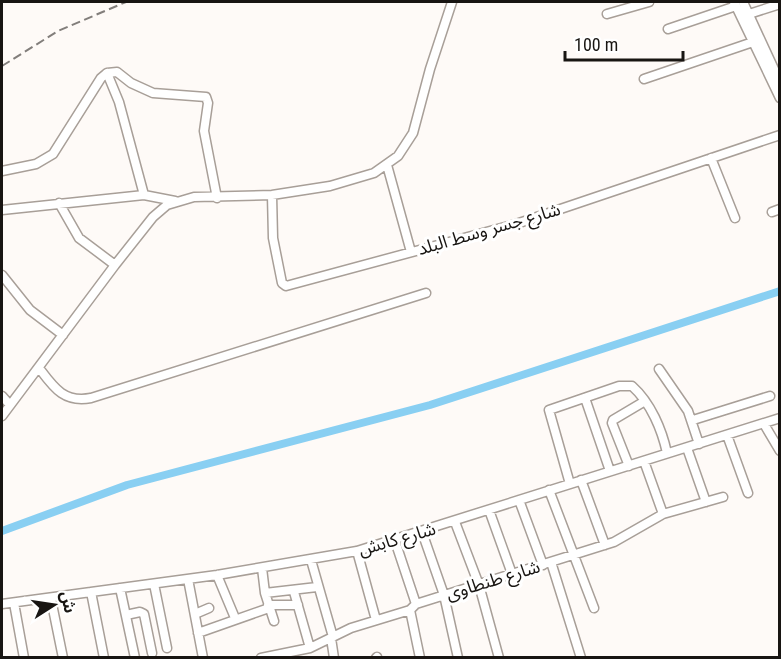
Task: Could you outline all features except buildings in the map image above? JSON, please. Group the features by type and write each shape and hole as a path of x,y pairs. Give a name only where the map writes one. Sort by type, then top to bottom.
{"street":[{"path":"2,210 144,195 175,201 194,197 272,195 330,186 374,173 402,151 413,133 430,69 452,2"},
{"path":"607,14 649,2"},
{"path":"738,3 749,14 780,82"},
{"path":"668,29 738,3"},
{"path":"738,3 753,42 780,98"},
{"path":"749,14 780,4"},
{"path":"644,79 753,42"},
{"path":"2,171 36,164 53,154 92,90 107,73 117,72 131,83 153,93 206,97 208,103 204,131 217,198"},
{"path":"107,73 119,102 144,195"},
{"name":"شارع جسر وسط البلد","path":"272,195 273,238 283,285 516,224 780,135"},
{"path":"711,158 735,218"},
{"path":"387,165 411,252"},
{"path":"2,416 153,217 175,201"},
{"path":"59,203 80,238 115,266"},
{"path":"2,275 30,310 63,335"},
{"path":"39,368 55,390 64,397 81,400 92,398 426,293"},
{"path":"659,369 693,420 699,444"},
{"path":"570,484 549,410 554,407 626,385 637,390 645,401 663,436 668,453"},
{"path":"2,396 10,405"},
{"path":"693,420 770,396"},
{"path":"585,398 610,471"},
{"path":"629,466 612,423 613,420 645,401"},
{"name":"شارع كابش","path":"2,604 217,575 357,551 780,418"},
{"path":"764,424 780,451"},
{"path":"727,435 748,493"},
{"path":"687,448 706,502"},
{"path":"644,461 663,514"},
{"path":"581,480 605,545"},
{"path":"549,490 594,608"},
{"name":"شارع طنطاوى","path":"261,657 305,652 332,637 376,620 444,595 605,545 663,514 723,497"},
{"path":"519,500 547,564 581,657"},
{"path":"489,510 512,574"},
{"path":"455,522 478,585 499,657"},
{"path":"422,532 444,595 458,657"},
{"path":"394,541 413,607 420,657"},
{"path":"357,551 376,620"},
{"path":"311,560 332,637 334,657"},
{"path":"262,568 274,621"},
{"path":"217,575 235,618"},
{"path":"188,579 203,657"},
{"path":"154,584 167,648"},
{"path":"266,593 294,592 317,587"},
{"path":"120,588 135,657"},
{"path":"91,592 104,657"},
{"path":"294,592 305,652"},
{"path":"51,598 63,657"},
{"path":"14,603 24,657"},
{"path":"198,633 269,606 298,605"},
{"path":"195,614 209,608"},
{"path":"126,615 140,612 144,614 152,653"}],"waterway":[{"path":"2,531 127,485 430,405 780,291"}],"railway":[{"path":"2,66 58,31 126,2"}]}
